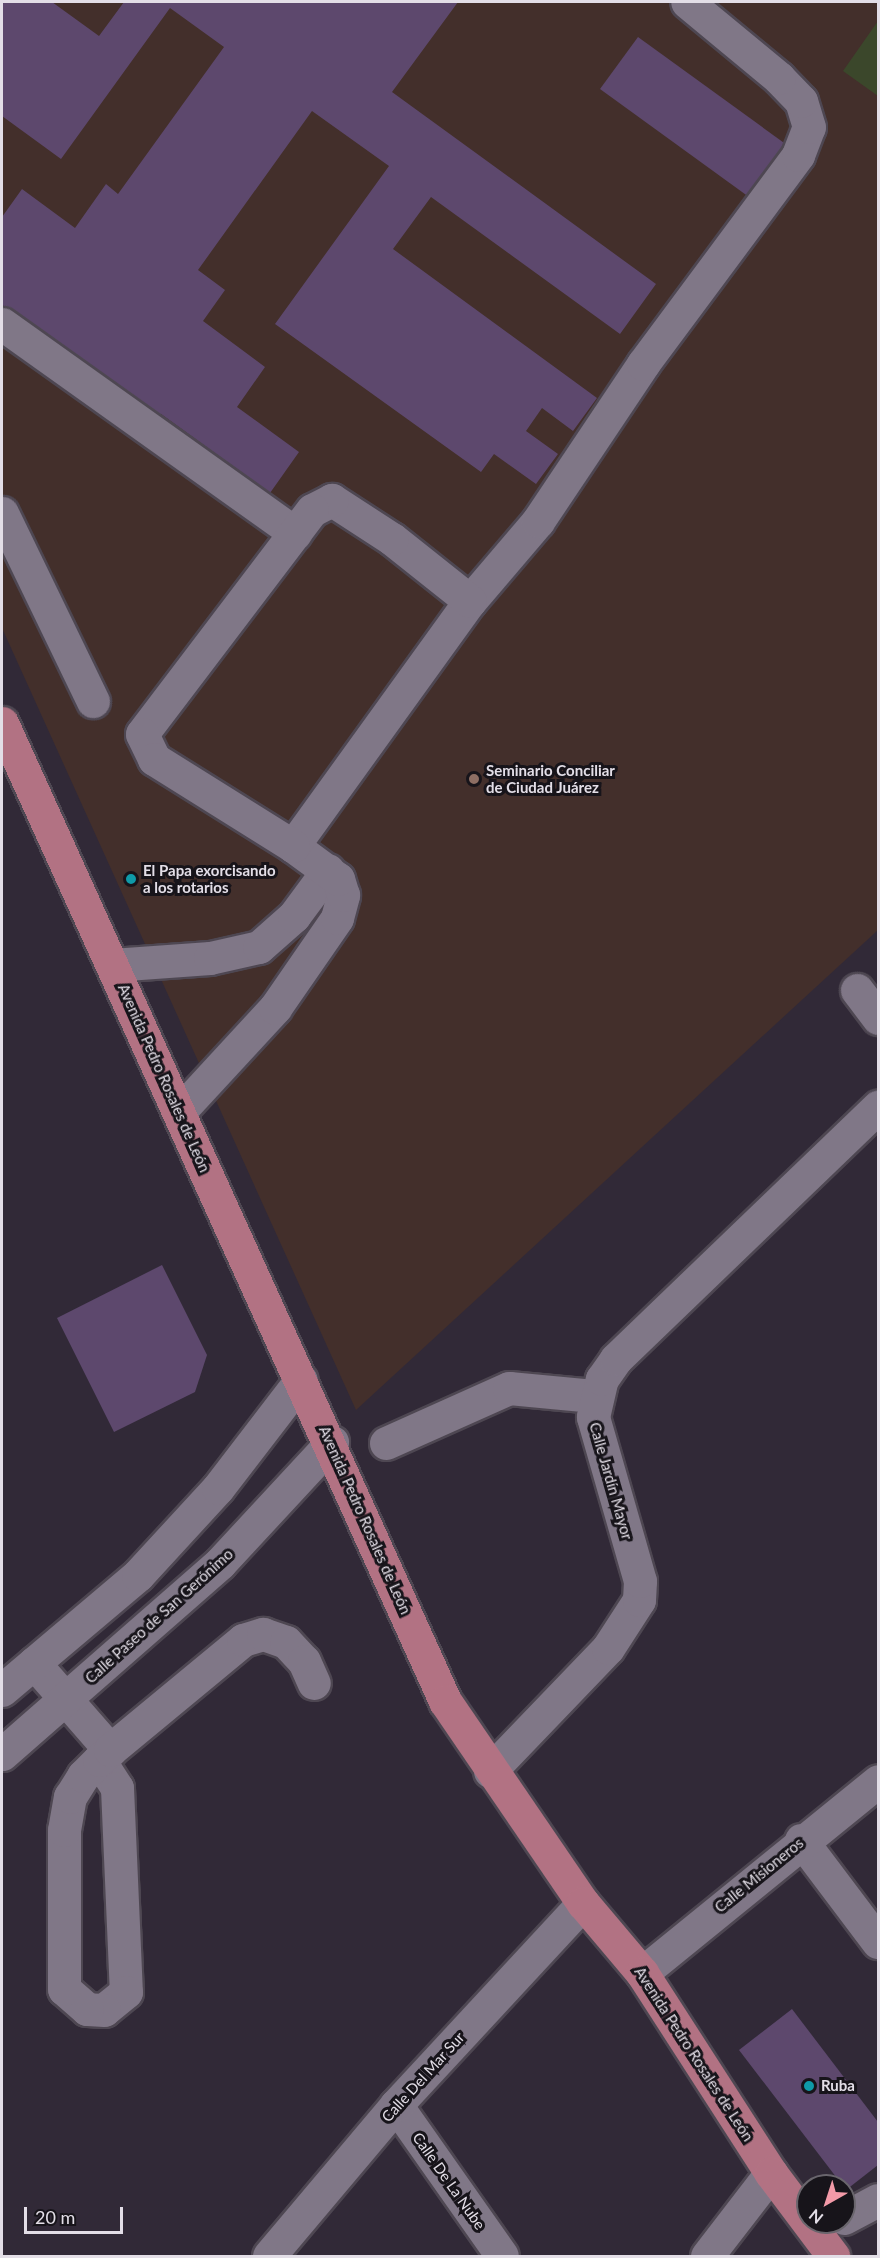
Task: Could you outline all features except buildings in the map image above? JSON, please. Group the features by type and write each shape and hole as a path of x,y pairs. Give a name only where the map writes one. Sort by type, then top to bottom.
{"main road":[{"name":"Avenida Pedro Rosales de León","path":"2,723 301,1380 332,1442 445,1701 490,1771 583,1903 642,1973 771,2173 828,2237"}],"street":[{"path":"293,846 470,601 545,512 643,364 798,155 809,127 801,101 779,78 687,2"},
{"path":"2,324 295,533"},
{"path":"179,1112 275,1008 337,918 343,895 328,870 154,759 142,741 312,510 341,502 470,601"},
{"path":"2,513 93,701"},
{"path":"112,965 239,954 269,941 328,870"},
{"path":"269,941 303,970"},
{"path":"857,990 879,1018"},
{"path":"386,1443 509,1388 594,1396 616,1359 879,1107"},
{"path":"2,1690 138,1575 218,1488 301,1380"},
{"name":"Calle Jardín Mayor","path":"490,1771 608,1648 639,1600 640,1581 592,1418 594,1396"},
{"name":"Calle Paseo de San Gerónimo","path":"2,1754 220,1563 332,1442"},
{"path":"34,1663 65,1700 105,1755 117,1788 126,1992 104,2010 87,2009 64,1989 64,1830 70,1797 105,1755 243,1640 263,1634 286,1642 304,1661 314,1683"},
{"name":"Calle Misioneros","path":"642,1973 801,1840 879,1780"},
{"path":"801,1840 879,1942"},
{"name":"Calle Del Mar Sur","path":"268,2256 396,2105 583,1903"},
{"name":"Calle De La Nube","path":"396,2105 502,2256"},
{"path":"707,2256 771,2173"},
{"path":"856,2211 879,2200"}],"shaded area":[{"name":"Seminario Conciliar de Ciudad Juárez","path":"2,2 878,2 878,930 356,1410 2,628"}],"green space":[{"path":"878,21 878,96 843,71"}],"place":[{"name":"Seminario Conciliar de Ciudad Juárez","path":"474,779"},
{"name":"El Papa exorcisando a los rotarios","path":"131,879"},
{"name":"Ruba","path":"809,2086"}]}
